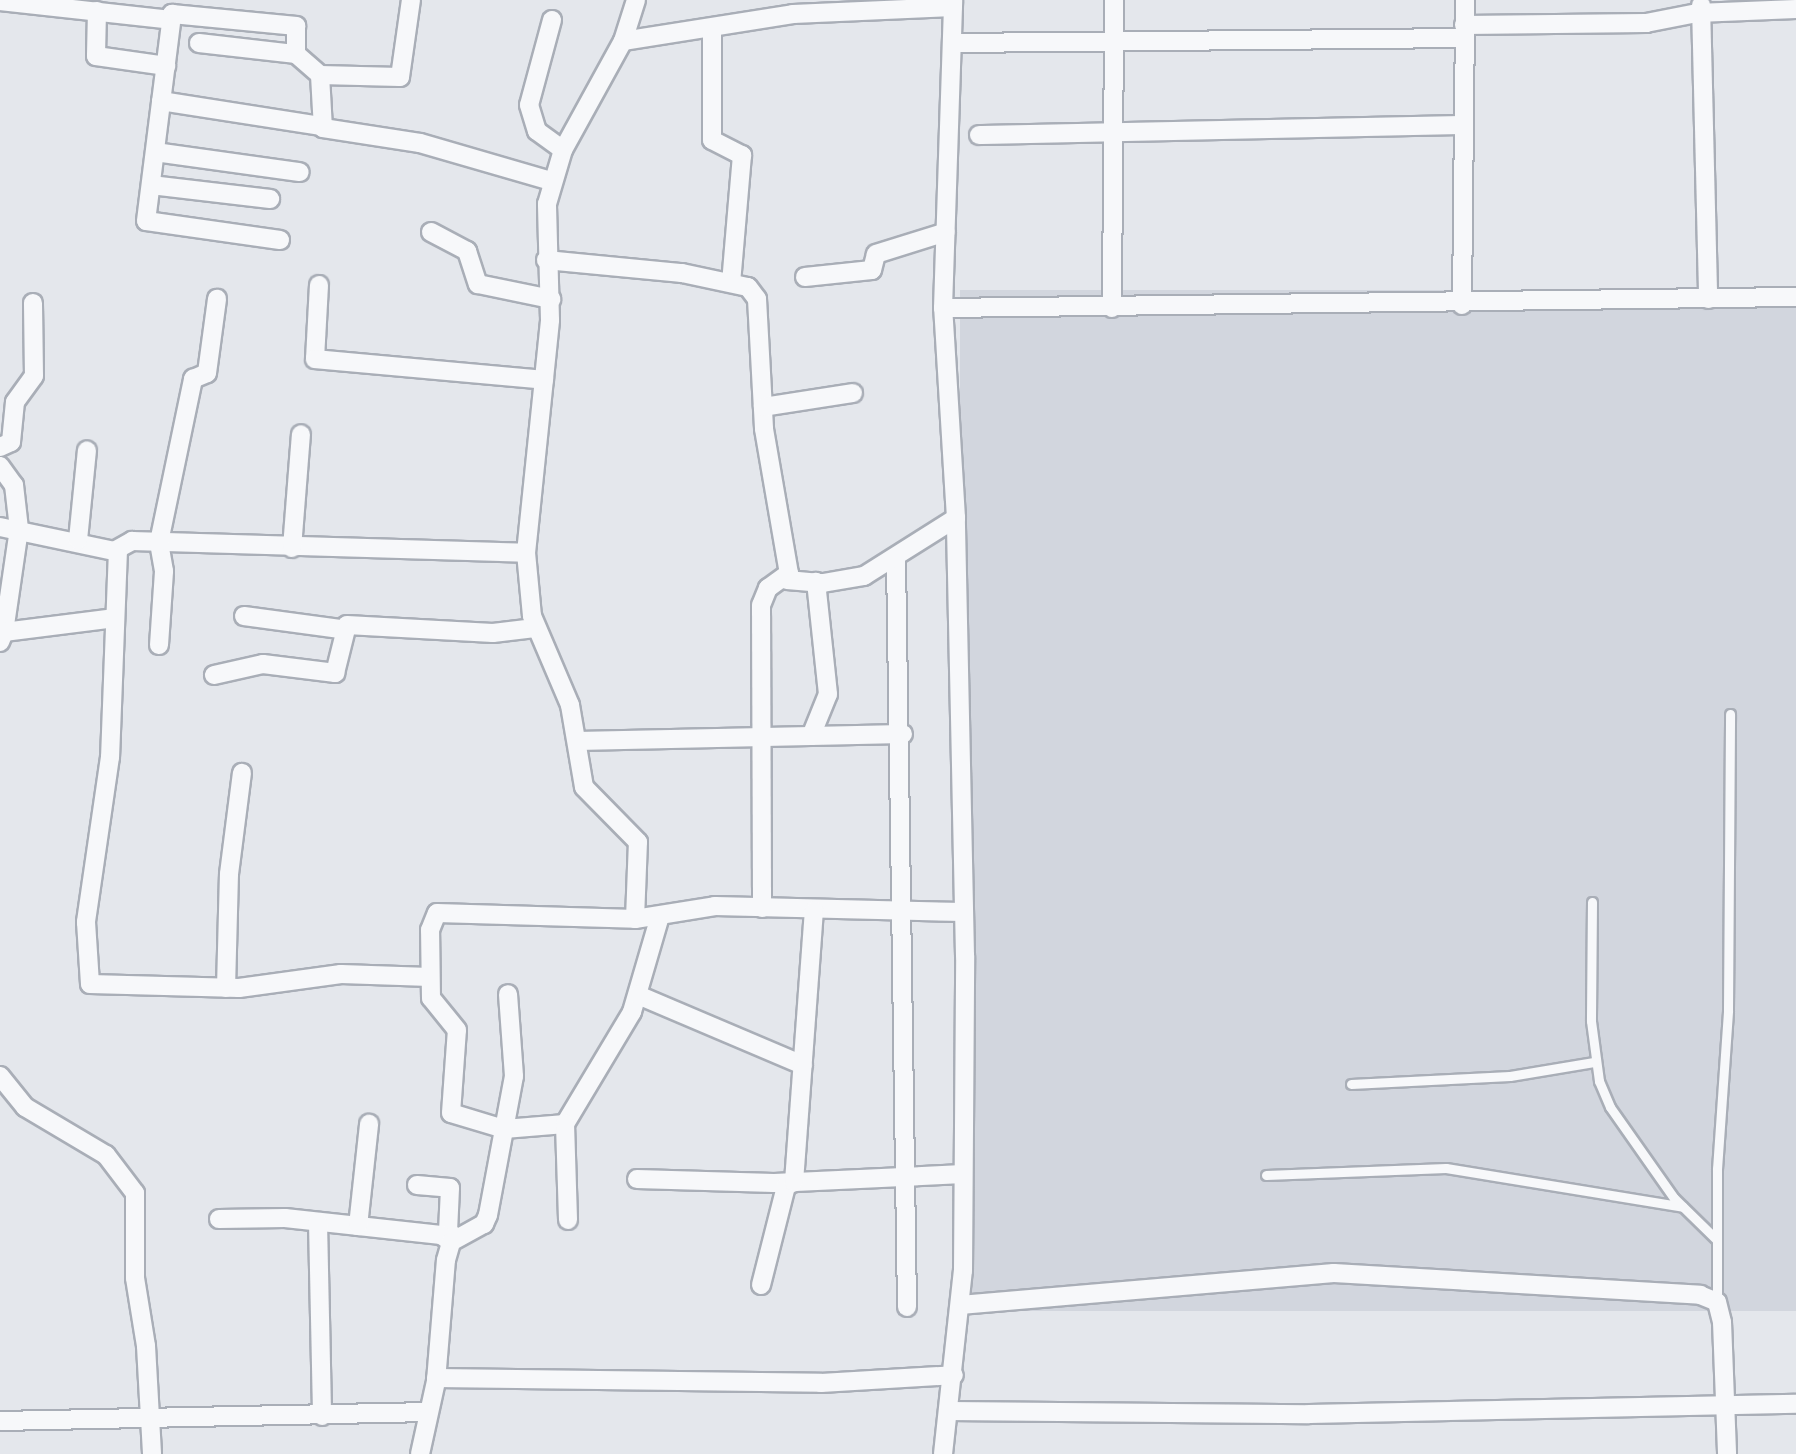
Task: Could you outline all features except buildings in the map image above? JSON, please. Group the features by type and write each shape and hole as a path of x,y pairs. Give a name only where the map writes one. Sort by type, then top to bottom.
{"street":[{"path":"0,0 171,20"},
{"path":"199,43 296,54 320,75 400,77 411,0"},
{"path":"634,919 638,842 590,801 570,705 535,628 526,553 551,298 546,260 552,181 563,150 623,41 636,0"},
{"path":"1112,308 1114,0"},
{"path":"1462,306 1464,0"},
{"path":"623,41 712,30 775,9 953,4 944,308 956,518 964,912 963,1174 960,1305 943,1454"},
{"path":"954,43 1464,32 1646,23 1701,6 1796,9"},
{"path":"1701,6 1708,299"},
{"path":"97,11 96,56 166,66"},
{"path":"280,240 151,226 151,185 171,20 176,12 296,26 296,54"},
{"path":"552,20 529,105 537,131 563,150"},
{"path":"712,30 712,140 742,155 730,283"},
{"path":"320,75 320,126"},
{"path":"161,101 420,144 552,181"},
{"path":"979,135 1464,124"},
{"path":"155,152 300,172"},
{"path":"151,185 270,199"},
{"path":"432,232 463,246 478,284 551,298"},
{"path":"805,277 872,270 876,254 946,232"},
{"path":"546,260 748,287 757,299 762,407 787,580"},
{"path":"319,285 315,359 544,380"},
{"path":"944,308 1462,306 1796,297"},
{"path":"159,644 164,572 159,542 193,379 207,373 217,299"},
{"path":"0,447 11,442 15,402 33,381 33,303"},
{"path":"762,407 853,393"},
{"path":"292,548 301,434"},
{"path":"78,540 87,450"},
{"path":"0,466 14,485 20,529 2,637 116,618"},
{"path":"762,908 765,741 760,605 768,588 787,580 816,582 864,576 956,518"},
{"path":"0,527 118,550"},
{"path":"430,977 340,974 226,988 110,989 86,977 92,863 110,757 118,550 128,542 159,542 526,553"},
{"path":"896,558 906,911 907,1308"},
{"path":"811,736 828,694 816,582"},
{"path":"244,616 340,630 535,628"},
{"path":"214,675 263,664 334,673 340,630"},
{"path":"578,741 765,741 903,734"},
{"path":"226,988 230,874 242,772"},
{"path":"565,1124 504,1129 451,1113 457,1030 434,1007 430,930 437,912 634,919 690,907 964,912"},
{"path":"794,1182 814,911"},
{"path":"568,1220 565,1124 638,995 660,916"},
{"path":"218,1219 318,1222 454,1240 484,1224 514,1076 508,994"},
{"path":"638,995 803,1064"},
{"path":"0,1076 25,1107 106,1155 135,1192 135,1278 152,1454"},
{"path":"358,1226 369,1124"},
{"path":"637,1180 794,1182 963,1174"},
{"path":"761,1284 786,1186 794,1182"},
{"path":"417,1185 450,1188 448,1232 454,1240 436,1378 420,1454"},
{"path":"318,1222 322,1416"},
{"path":"960,1305 1334,1273 1540,1288 1636,1286 1717,1302 1727,1405 1727,1454"},
{"path":"436,1378 822,1382 954,1375"},
{"path":"949,1411 1309,1414 1796,1404"},
{"path":"0,1421 151,1421 426,1412"}],"lane":[{"path":"1717,1302 1728,1010 1730,714"},
{"path":"1592,902 1594,1062 1610,1108 1683,1207 1717,1240"},
{"path":"1352,1084 1510,1076 1594,1062"},
{"path":"1266,1175 1446,1168 1683,1207"}],"shaded area":[{"path":"960,290 1796,290 1796,1311 960,1311"}]}
